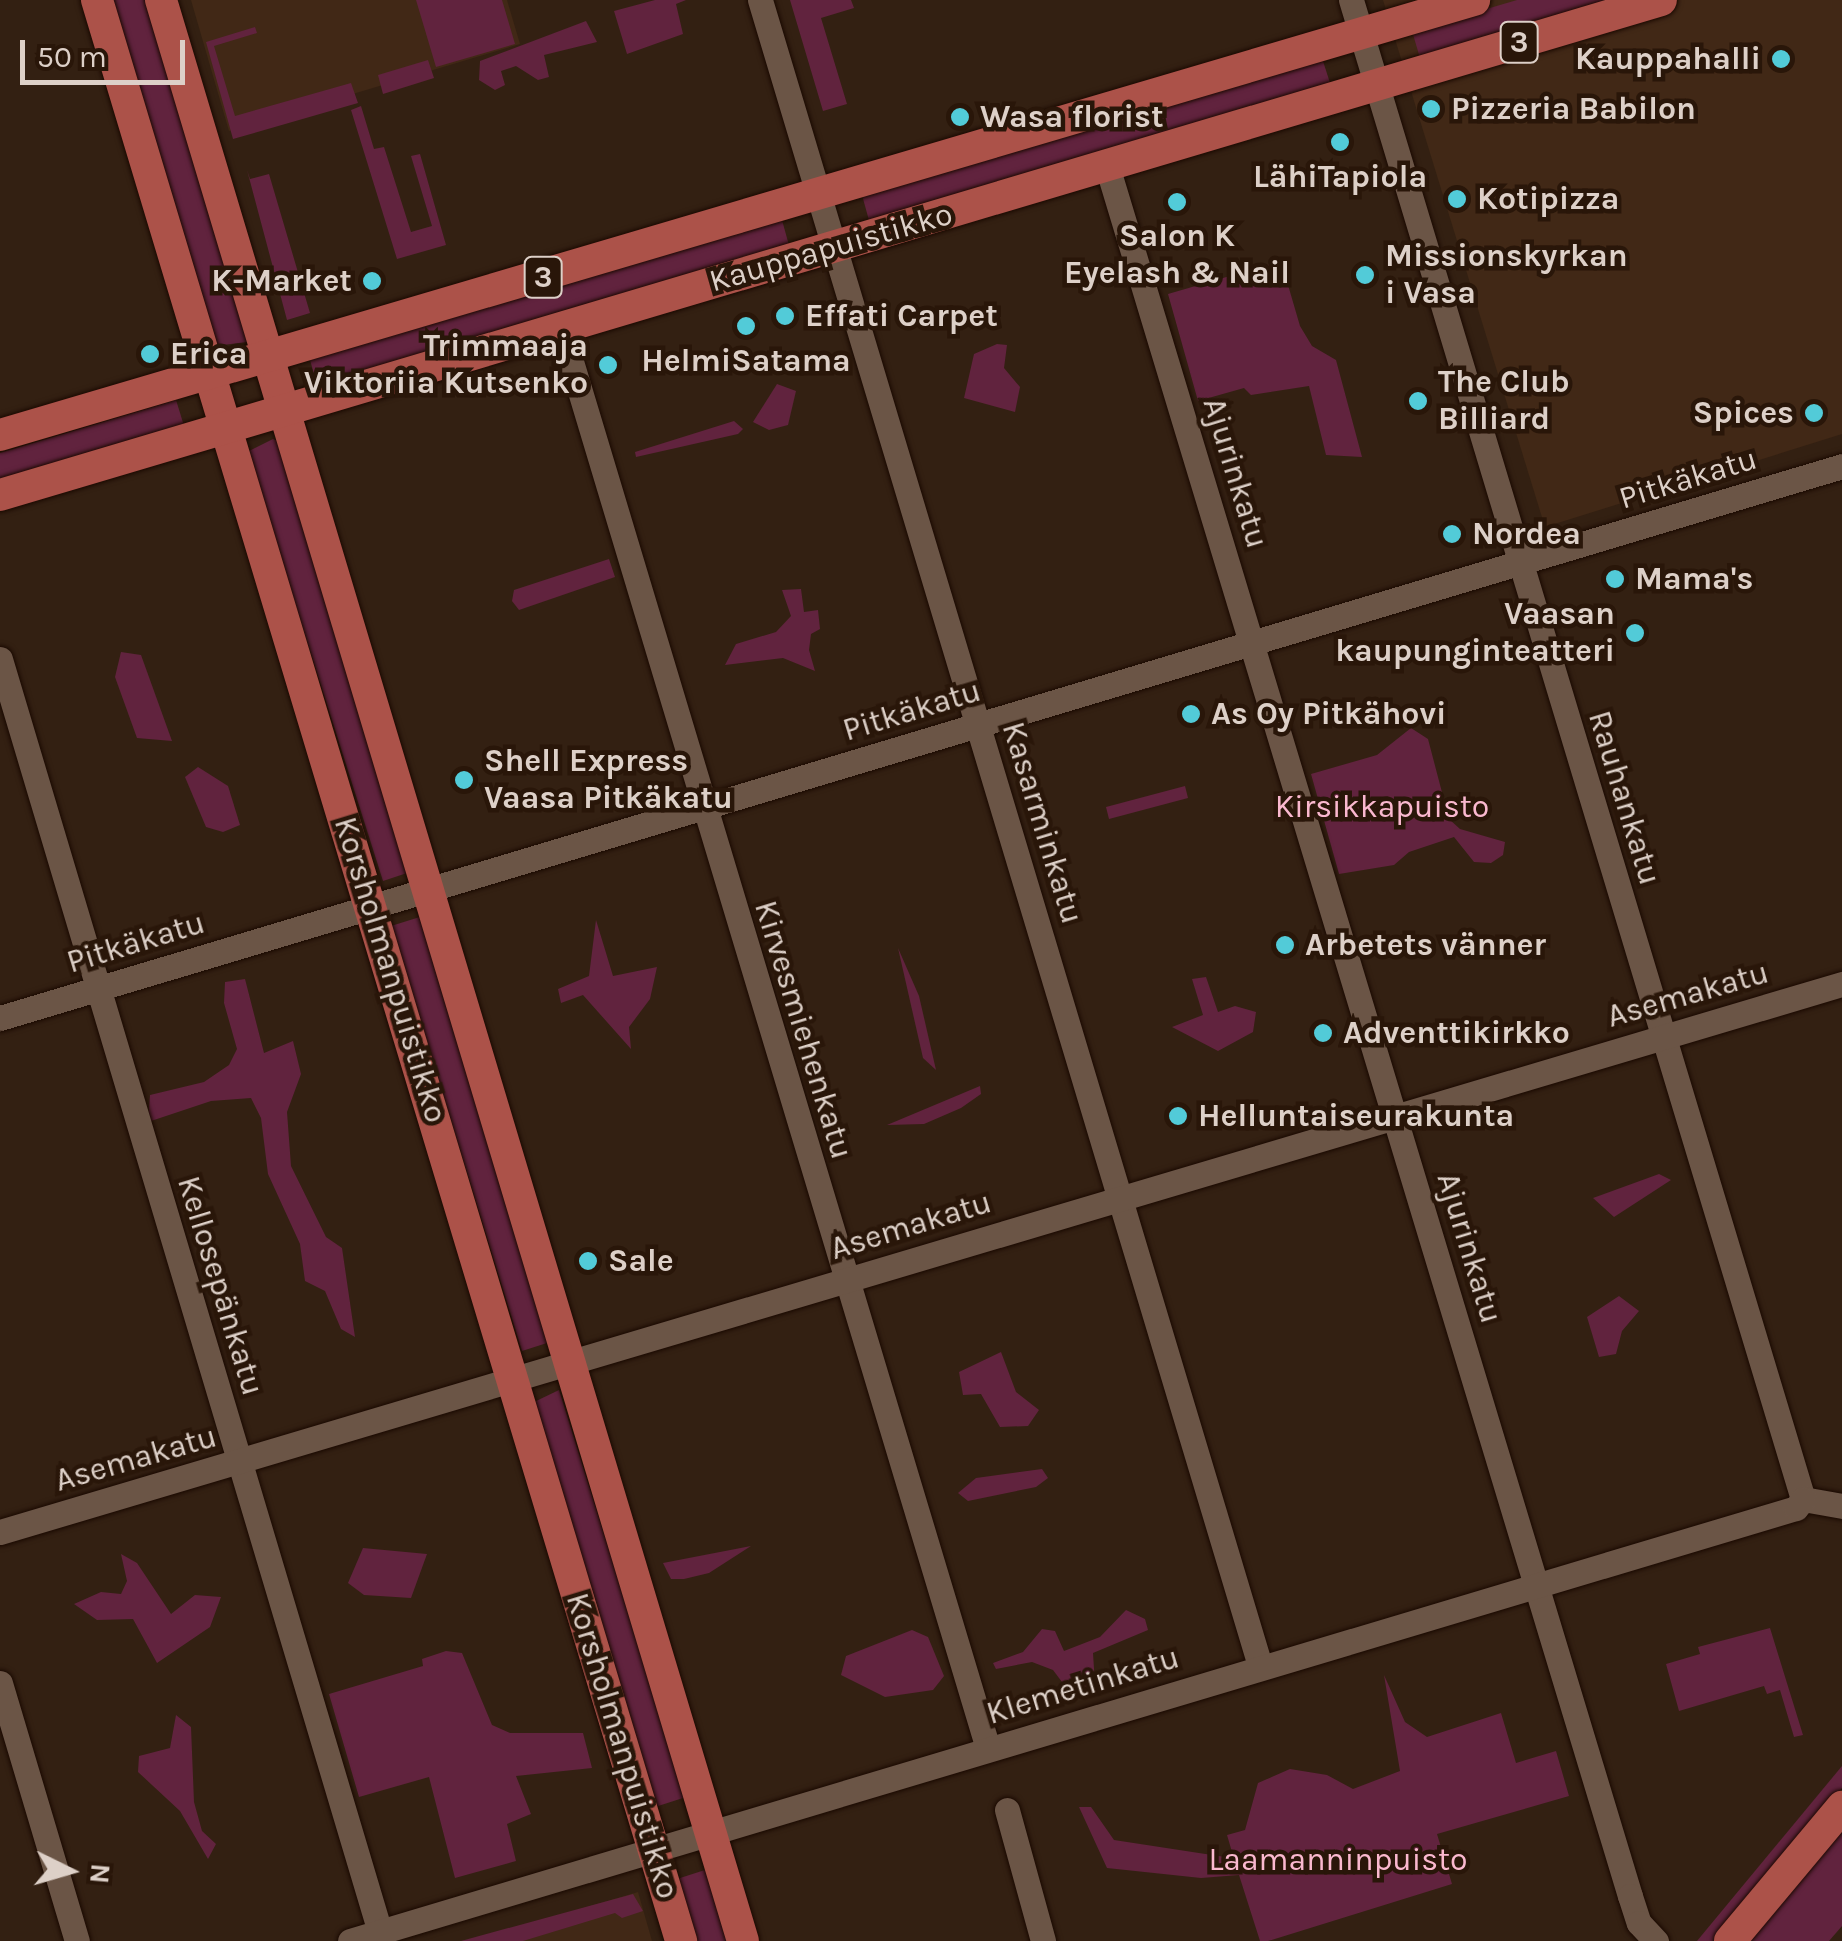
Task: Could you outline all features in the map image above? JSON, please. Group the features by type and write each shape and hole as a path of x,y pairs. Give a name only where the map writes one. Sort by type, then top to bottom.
{"main road":[{"name":"Korsholmanpuistikko","path":"97,0 681,1941"},
{"name":"Korsholmanpuistikko","path":"161,0 743,1941"},
{"name":"Kauppapuistikko","path":"0,435 1474,0"},
{"name":"Kauppapuistikko","path":"0,495 1661,0"},
{"path":"1730,1941 1842,1807"}],"street":[{"name":"Kasarminkatu","path":"760,0 1122,1194 1260,1666"},
{"name":"Rauhankatu","path":"1351,0 1804,1498"},
{"name":"Ajurinkatu","path":"1107,166 1639,1923 1656,1941"},
{"name":"Kirvesmiehenkatu","path":"561,328 843,1281 988,1748"},
{"name":"Pitkäkatu","path":"0,1018 1842,466"},
{"name":"Kellosepänkatu","path":"0,659 94,989 380,1932"},
{"name":"Asemakatu","path":"0,1532 1122,1194 1842,984"},
{"path":"1804,1498 1838,1502"},
{"name":"Klemetinkatu","path":"350,1941 1796,1508 1804,1498"},
{"path":"0,1683 77,1941"},
{"path":"1007,1810 1043,1941"}],"shaded area":[{"path":"191,0 507,0 520,44 229,131"},
{"path":"1383,0 1842,0 1842,434 1545,527"},
{"path":"638,1892 652,1941 471,1941"}],"green space":[{"path":"110,0 148,0 247,342 215,346"},
{"path":"416,0 502,0 515,44 436,67"},
{"path":"655,0 686,0 676,4 683,34 627,54 614,11"},
{"path":"790,0 851,0 854,8 821,18 847,104 823,111"},
{"path":"1517,0 1620,0 1420,58 1412,31"},
{"path":"586,21 597,42 544,55 549,77 538,80 516,66 501,71 505,85 495,90 479,80 480,61"},
{"path":"255,27 257,33 214,46 235,116 351,83 358,103 233,139 206,42"},
{"path":"1322,58 1331,86 870,224 862,195"},
{"path":"428,60 434,78 383,94 378,75"},
{"path":"361,106 374,149 384,147 411,232 432,226 411,156 420,154 446,245 397,259 351,110"},
{"path":"247,170 250,179 269,174 310,313 287,320"},
{"path":"782,220 790,249 318,388 310,360"},
{"path":"1281,261 1300,326 1312,346 1336,360 1362,457 1326,455 1309,386 1251,395 1244,388 1198,401 1168,294"},
{"path":"997,344 1007,345 1004,368 1020,387 1015,412 964,398 974,354"},
{"path":"777,384 796,391 788,425 769,430 753,422"},
{"path":"176,400 185,429 0,484 0,453"},
{"path":"734,421 743,429 738,434 636,457 635,452"},
{"path":"273,439 281,442 407,873 383,881 247,452"},
{"path":"609,559 615,577 519,610 512,601 514,590"},
{"path":"801,589 804,612 818,610 820,629 811,634 809,650 815,671 783,658 725,665 736,644 776,632 791,616 782,590"},
{"path":"121,652 141,655 172,741 137,738 115,677"},
{"name":"Kirsikkapuisto","path":"1411,728 1428,739 1449,819 1460,829 1505,842 1503,855 1491,863 1474,862 1454,837 1409,852 1394,865 1339,874 1311,774 1377,755"},
{"path":"198,767 228,786 240,825 223,832 206,827 185,777"},
{"path":"1185,786 1188,798 1109,819 1106,807"},
{"path":"423,916 547,1343 522,1351 391,926"},
{"path":"596,920 613,976 657,967 650,999 629,1027 631,1049 583,995 561,1003 558,989 589,976"},
{"path":"898,948 919,996 936,1070 923,1058"},
{"path":"1206,977 1218,1012 1235,1006 1256,1012 1253,1032 1218,1051 1172,1027 1203,1015 1192,979"},
{"path":"245,979 264,1053 293,1041 301,1074 287,1112 291,1166 326,1237 342,1248 355,1337 341,1329 325,1291 305,1281 300,1244 268,1174 261,1118 251,1098 211,1101 148,1122 150,1095 204,1082 229,1065 237,1049 224,1003 225,982"},
{"path":"980,1086 981,1094 961,1108 924,1124 887,1125"},
{"path":"1659,1174 1671,1180 1614,1217 1593,1198"},
{"path":"1619,1296 1639,1311 1622,1331 1616,1354 1599,1357 1587,1317"},
{"path":"1001,1352 1016,1392 1039,1410 1028,1426 1000,1427 981,1394 963,1395 959,1372"},
{"path":"559,1390 686,1797 652,1808 532,1403"},
{"path":"1042,1469 1048,1478 1036,1487 968,1501 958,1493 976,1478"},
{"path":"751,1546 709,1573 684,1579 671,1579 663,1563"},
{"path":"363,1548 427,1554 411,1598 364,1595 348,1583"},
{"path":"121,1554 137,1563 171,1614 195,1595 221,1597 210,1627 157,1663 133,1619 97,1620 74,1604 101,1592 121,1594 127,1581"},
{"path":"1126,1610 1145,1619 1148,1630 1093,1653 1095,1684 1083,1692 1068,1690 1053,1670 1032,1662 996,1669 993,1663 1023,1652 1042,1629 1055,1631 1064,1651 1100,1637"},
{"path":"1770,1628 1803,1735 1794,1737 1780,1690 1767,1694 1764,1686 1679,1711 1666,1664 1700,1654 1698,1647"},
{"path":"912,1630 928,1637 944,1676 933,1690 885,1697 841,1675 846,1656"},
{"path":"446,1651 462,1653 492,1725 510,1733 583,1733 592,1768 516,1776 531,1814 507,1824 516,1861 455,1878 429,1777 359,1797 329,1694 423,1666 422,1659"},
{"name":"Laamanninpuisto","path":"1384,1675 1405,1722 1427,1737 1501,1713 1516,1763 1556,1751 1569,1796 1437,1834 1452,1884 1268,1941 1260,1941 1239,1875 1201,1878 1107,1868 1079,1807 1091,1807 1114,1840 1225,1857 1232,1852 1227,1835 1245,1830 1258,1783 1290,1769 1327,1775 1353,1789 1400,1771"},
{"path":"176,1715 191,1727 194,1802 202,1831 216,1844 208,1859 180,1811 138,1772 139,1756 170,1748"},
{"path":"1842,1766 1842,1788 1810,1827 1715,1941 1697,1941"},
{"path":"1842,1832 1842,1926 1829,1941 1748,1941"},
{"path":"708,1869 729,1941 695,1941 677,1879"},
{"path":"633,1894 643,1911 622,1918 615,1913 523,1941 461,1941"}],"place":[{"name":"Kauppahalli","path":"1781,59"},
{"name":"Pizzeria Babilon","path":"1431,109"},
{"name":"Wasa florist","path":"960,117"},
{"name":"LähiTapiola","path":"1340,142"},
{"name":"Kotipizza","path":"1457,199"},
{"name":"Salon K Eyelash & Nail","path":"1177,202"},
{"name":"Missionskyrkan i Vasa","path":"1365,275"},
{"name":"K-Market","path":"372,281"},
{"name":"Effati Carpet","path":"785,316"},
{"name":"HelmiSatama","path":"746,326"},
{"name":"Erica","path":"150,354"},
{"name":"Trimmaaja Viktoriia Kutsenko","path":"608,365"},
{"name":"The Club Billiard","path":"1418,401"},
{"name":"Spices","path":"1814,413"},
{"name":"Nordea","path":"1452,534"},
{"name":"Mama's","path":"1615,579"},
{"name":"Vaasan kaupunginteatteri","path":"1635,633"},
{"name":"As Oy Pitkähovi","path":"1191,714"},
{"name":"Shell Express Vaasa Pitkäkatu","path":"464,780"},
{"name":"Arbetets vänner","path":"1285,945"},
{"name":"Adventtikirkko","path":"1323,1033"},
{"name":"Helluntaiseurakunta","path":"1178,1116"},
{"name":"Sale","path":"588,1261"}]}
